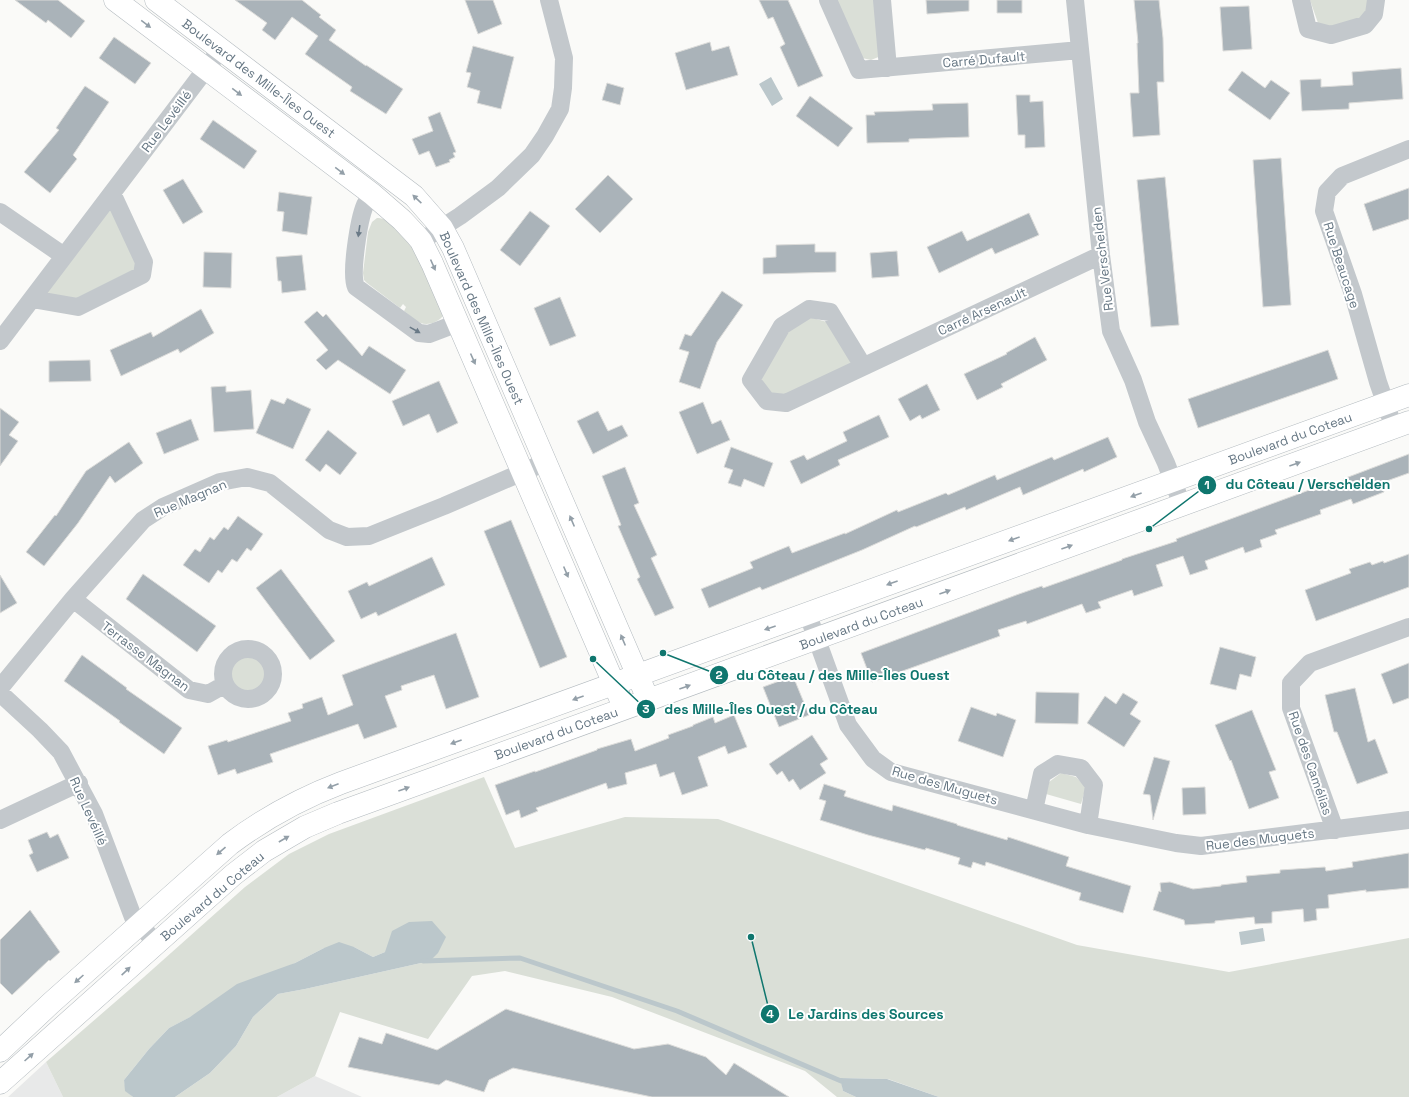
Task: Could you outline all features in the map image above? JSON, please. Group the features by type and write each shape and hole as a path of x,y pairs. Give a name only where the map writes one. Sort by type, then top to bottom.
{"street":[{"name":"Boulevard des Mille-Îles Ouest","path":"115,0 372,194 402,220 421,241 523,472 624,709"},
{"name":"Boulevard des Mille-Îles Ouest","path":"156,0 414,196 431,213 442,228 458,259 639,676 648,700"},
{"path":"421,241 483,200 522,166 542,141 560,109 563,88 564,58 549,0"},
{"name":"Carré Dufault","path":"828,0 859,70 1080,50"},
{"path":"882,0 888,68"},
{"name":"Rue Verschelden","path":"1075,0 1101,255 1111,332 1133,380 1147,422 1182,505"},
{"path":"1301,0 1308,29 1331,35 1365,25 1374,14 1376,0"},
{"name":"Rue Levéillé","path":"0,341 221,49"},
{"name":"Rue Beaucage","path":"1401,425 1385,404 1352,294 1324,211 1327,192 1342,176 1409,149"},
{"path":"32,299 78,307 142,275 144,262 112,193"},
{"name":"Boulevard des Mille-Îles Ouest","path":"372,194 365,205 361,218 354,272 354,282 356,287 418,333 429,334 458,323"},
{"path":"0,212 64,256"},
{"name":"Carré Arsenault","path":"864,366 830,312 809,309 782,326 751,380 767,401 786,403 1101,255"},
{"name":"Boulevard du Coteau","path":"0,1050 230,844 260,822 286,807 335,786 1409,395"},
{"name":"Boulevard du Coteau","path":"0,1083 249,862 278,842 305,827 432,778 1401,425"},
{"name":"Rue Magnan","path":"0,688 73,599 143,520 163,506 220,482 247,477 270,483 329,530 347,537 369,536 546,462"},
{"name":"Terrasse Magnan","path":"73,599 189,690 208,694 224,685"},
{"name":"Rue des Muguets","path":"808,614 848,725 873,759 891,772 1088,824 1176,843 1201,846 1409,820"},
{"name":"Rue des Camélias","path":"1335,830 1291,708 1291,683 1310,663 1409,627"},
{"name":"Rue Levéillé","path":"0,693 40,730 61,752 94,814 131,912 139,925 156,943"},
{"path":"1034,810 1042,774 1058,764 1081,768 1094,785 1088,824"},
{"path":"0,820 78,784"}],"shaded area":[{"path":"834,0 877,0 881,56 871,60 862,58"},
{"path":"1310,0 1369,0 1369,13 1360,20 1334,28 1318,23"},
{"path":"771,77 783,99 772,106 759,84"},
{"path":"112,199 139,272 79,303 37,298"},
{"path":"377,218 381,218 391,224 401,233 423,265 444,314 435,322 426,324 418,322 404,311 406,307 403,304 400,308 364,280 363,273 368,232 372,222"},
{"path":"809,317 827,322 855,364 784,399 770,396 757,381 785,332"},
{"path":"244,655 252,655 262,660 266,667 266,681 262,688 252,693 244,693 234,688 232,685 229,678 229,670 234,660 237,658"},
{"path":"1061,773 1076,777 1086,787 1081,804 1046,794 1049,782"},
{"path":"484,777 515,848 625,817 718,819 1077,945 1229,972 1409,938 1409,1097 939,1097 888,1079 841,1078 843,1091 856,1097 837,1097 805,1071 612,997 505,971 472,976 428,1039 340,1012 315,1076 277,1097 175,1097 210,1073 236,1046 253,1017 278,994 430,961 385,952 373,957 354,947 324,948 169,1028 149,1049 124,1080 126,1091 133,1097 63,1097 46,1062 245,887 289,854 329,834"},
{"path":"432,921 446,937 438,953 430,961 278,994 253,1017 236,1046 210,1073 175,1097 133,1097 125,1091 124,1080 149,1049 169,1028 190,1017 237,984 295,963 339,942 354,947 373,957 385,952 392,931 409,922"},
{"path":"1263,928 1265,941 1241,945 1239,932"},
{"path":"46,1062 63,1097 8,1097"},
{"path":"315,1076 362,1097 277,1097"},
{"path":"840,1078 887,1079 939,1097 856,1097 843,1091"}],"building":[{"path":"15,0 58,0 85,21 71,38 48,20 46,23"},
{"path":"235,0 302,0 321,15 319,17 336,30 329,40 366,66 403,89 386,114 350,91 352,87 305,54 318,36 292,17 275,40 262,30 267,23"},
{"path":"465,0 493,0 502,24 478,34"},
{"path":"759,0 788,0 823,76 798,87 780,47 785,44 773,17 768,19"},
{"path":"926,0 969,0 969,11 927,14"},
{"path":"997,0 1022,0 1022,13 997,13"},
{"path":"1134,0 1159,0 1163,38 1164,82 1157,82 1160,135 1133,137 1130,93 1139,93 1138,43"},
{"path":"1249,6 1252,49 1223,51 1220,7"},
{"path":"114,37 151,63 135,84 99,58"},
{"path":"710,42 712,51 729,46 738,75 686,90 675,53"},
{"path":"473,46 514,57 501,109 477,103 480,91 467,87 471,73 466,72"},
{"path":"1401,68 1403,99 1349,103 1349,109 1302,111 1300,80 1321,79 1321,87 1353,85 1352,72"},
{"path":"1242,71 1265,88 1271,80 1290,93 1270,120 1228,90"},
{"path":"607,83 624,88 620,105 602,100"},
{"path":"85,86 109,102 73,155 77,159 50,193 24,172 59,130 56,128"},
{"path":"1016,95 1030,95 1030,102 1043,101 1045,147 1025,148 1025,135 1018,135"},
{"path":"810,96 853,128 838,147 796,116"},
{"path":"968,103 969,137 909,139 909,142 867,143 866,115 875,115 874,112 933,110 932,104"},
{"path":"440,112 456,152 453,153 455,157 449,160 450,162 436,167 429,151 419,155 412,139 433,131 428,117"},
{"path":"213,120 257,151 244,169 200,139"},
{"path":"1281,158 1291,305 1263,307 1253,160"},
{"path":"608,175 633,199 600,233 575,209"},
{"path":"1165,177 1179,325 1151,327 1137,180"},
{"path":"183,179 203,212 183,224 163,190"},
{"path":"1409,188 1409,219 1373,231 1364,204"},
{"path":"279,192 312,197 307,235 282,231 284,212 277,211"},
{"path":"530,211 550,226 520,266 500,250"},
{"path":"1029,213 1039,235 995,254 992,248 939,273 927,247 962,231 967,241"},
{"path":"815,244 815,252 836,252 836,272 763,274 763,258 776,257 776,245"},
{"path":"897,251 899,276 872,278 870,253"},
{"path":"204,252 232,253 231,288 203,287"},
{"path":"302,255 306,290 282,293 281,281 278,281 276,257"},
{"path":"722,291 743,305 717,342 700,389 679,382 689,352 679,349 685,334 691,336"},
{"path":"560,297 576,336 550,346 534,308"},
{"path":"201,309 214,333 180,353 178,349 121,376 110,350 151,332 153,337"},
{"path":"317,311 323,317 326,314 362,356 369,346 406,370 390,394 338,360 326,370 316,360 328,350 304,322"},
{"path":"1035,337 1047,360 1001,384 1003,387 977,400 964,374 1007,354 1006,353"},
{"path":"1328,350 1338,379 1198,428 1188,399"},
{"path":"90,360 91,381 49,382 49,361"},
{"path":"439,381 458,423 437,433 429,414 403,426 392,401"},
{"path":"927,384 940,410 922,419 920,415 910,421 898,399"},
{"path":"226,386 226,392 251,390 254,429 214,432 211,387"},
{"path":"287,398 311,409 293,449 256,433 271,399 284,404"},
{"path":"703,402 712,424 721,420 730,440 697,454 679,412"},
{"path":"0,408 19,422 9,435 18,441 0,466"},
{"path":"598,411 608,431 622,425 628,436 593,454 577,421"},
{"path":"879,415 889,437 838,460 840,465 801,484 790,461 804,455 807,460 847,441 843,432"},
{"path":"191,419 199,440 164,454 156,433"},
{"path":"328,430 357,453 340,475 326,464 320,472 305,460"},
{"path":"1108,437 1117,457 1084,472 1083,469 1023,495 1020,487 966,510 965,507 916,527 915,526 862,550 762,590 760,587 709,608 701,589 753,568 750,562 789,546 792,553 845,534 897,510 898,512 946,493 948,495 995,475 997,480 1052,457 1054,460"},
{"path":"129,442 143,463 115,483 110,476 78,523 44,566 26,552 55,515 56,516 86,471"},
{"path":"731,447 773,463 764,487 744,479 741,487 728,483 733,470 724,467"},
{"path":"1409,454 1409,473 1381,483 1384,492 1353,504 1351,499 1320,510 1321,514 1275,530 1277,534 1260,540 1262,547 1245,553 1243,547 1205,561 1208,569 1190,575 1183,556 1156,565 1163,586 1134,596 1132,590 1098,602 1101,608 1086,613 1082,604 1027,624 1026,621 998,630 1000,636 872,682 861,653 1019,594 1042,586 1043,588 1122,559 1177,541 1176,539 1312,489 1313,491 1344,480 1343,479"},
{"path":"625,467 639,503 634,505 657,555 651,558 674,608 655,616 637,579 640,577 618,526 621,525 602,476"},
{"path":"238,516 263,534 251,551 247,548 237,562 232,559 222,573 218,570 209,583 183,565 195,549 200,552 210,537 214,540 224,527 228,530"},
{"path":"511,520 567,657 540,668 484,531"},
{"path":"1409,554 1409,587 1316,621 1305,590 1351,573 1349,569 1370,562 1372,565 1383,561 1384,563"},
{"path":"432,557 445,585 378,616 376,612 361,619 348,591 367,582 369,586"},
{"path":"281,569 335,641 310,660 256,588"},
{"path":"143,574 216,626 197,652 126,599"},
{"path":"0,575 17,603 0,613"},
{"path":"456,633 479,697 446,709 434,675 401,686 402,690 385,696 397,727 364,739 358,724 270,754 273,762 237,774 235,769 218,775 208,746 227,740 228,742 291,721 288,713 303,708 302,704 322,697 328,715 353,705 342,675"},
{"path":"1220,647 1256,657 1251,677 1240,674 1236,690 1210,684"},
{"path":"82,655 127,688 126,689 182,728 164,754 64,681"},
{"path":"1409,663 1409,698 1393,704 1381,674"},
{"path":"793,676 809,715 779,727 763,687"},
{"path":"1355,688 1368,742 1375,739 1388,773 1357,784 1337,732 1334,732 1325,695"},
{"path":"1036,692 1079,693 1078,724 1035,723"},
{"path":"1123,693 1138,702 1130,714 1141,721 1124,747 1087,723 1105,696 1116,704"},
{"path":"971,707 996,716 997,713 1016,720 1003,757 958,741"},
{"path":"1252,710 1276,770 1269,772 1279,798 1249,809 1231,760 1230,761 1215,725"},
{"path":"734,715 747,747 728,754 725,746 698,757 708,786 682,795 674,772 660,777 656,764 625,773 627,784 608,789 606,783 536,808 538,811 521,818 519,810 506,815 495,785 597,749 631,739 635,751 669,738 668,735 713,717 715,723"},
{"path":"812,735 828,759 820,764 826,773 800,790 793,779 789,782 782,771 777,775 769,764"},
{"path":"1154,757 1170,761 1153,820 1150,795 1143,794"},
{"path":"824,784 846,791 844,796 892,811 893,805 1007,840 1008,837 1069,857 1066,866 1131,886 1123,913 1079,900 1081,893 986,862 985,866 973,862 971,868 958,864 960,858 926,848 925,850 868,835 820,820 826,801 819,799"},
{"path":"1205,787 1206,814 1183,815 1182,788"},
{"path":"47,832 50,838 58,834 69,858 37,872 29,855 33,853 28,840"},
{"path":"1409,853 1409,888 1366,892 1366,890 1328,895 1329,908 1316,909 1317,920 1304,922 1303,909 1272,912 1272,923 1255,924 1254,917 1215,921 1215,923 1185,925 1184,920 1153,910 1159,891 1161,892 1160,883 1170,882 1193,889 1221,886 1247,882 1246,876 1280,873 1280,870 1325,867 1326,871 1353,867 1352,862"},
{"path":"30,910 60,952 50,961 49,960 12,995 0,983 0,940"},
{"path":"506,1009 634,1049 668,1044 706,1057 726,1075 734,1063 789,1097 652,1097 513,1068 489,1080 484,1092 446,1080 439,1085 348,1067 359,1037 382,1044 386,1033 437,1050"}],"waterway":[{"path":"423,961 520,958 677,1011 841,1081"}],"place":[{"name":"du Côteau / Verschelden","path":"1149,529"},
{"name":"du Côteau / des Mille-Îles Ouest","path":"663,653"},
{"name":"des Mille-Îles Ouest / du Côteau","path":"593,659"},
{"name":"Le Jardins des Sources","path":"751,937"}]}
